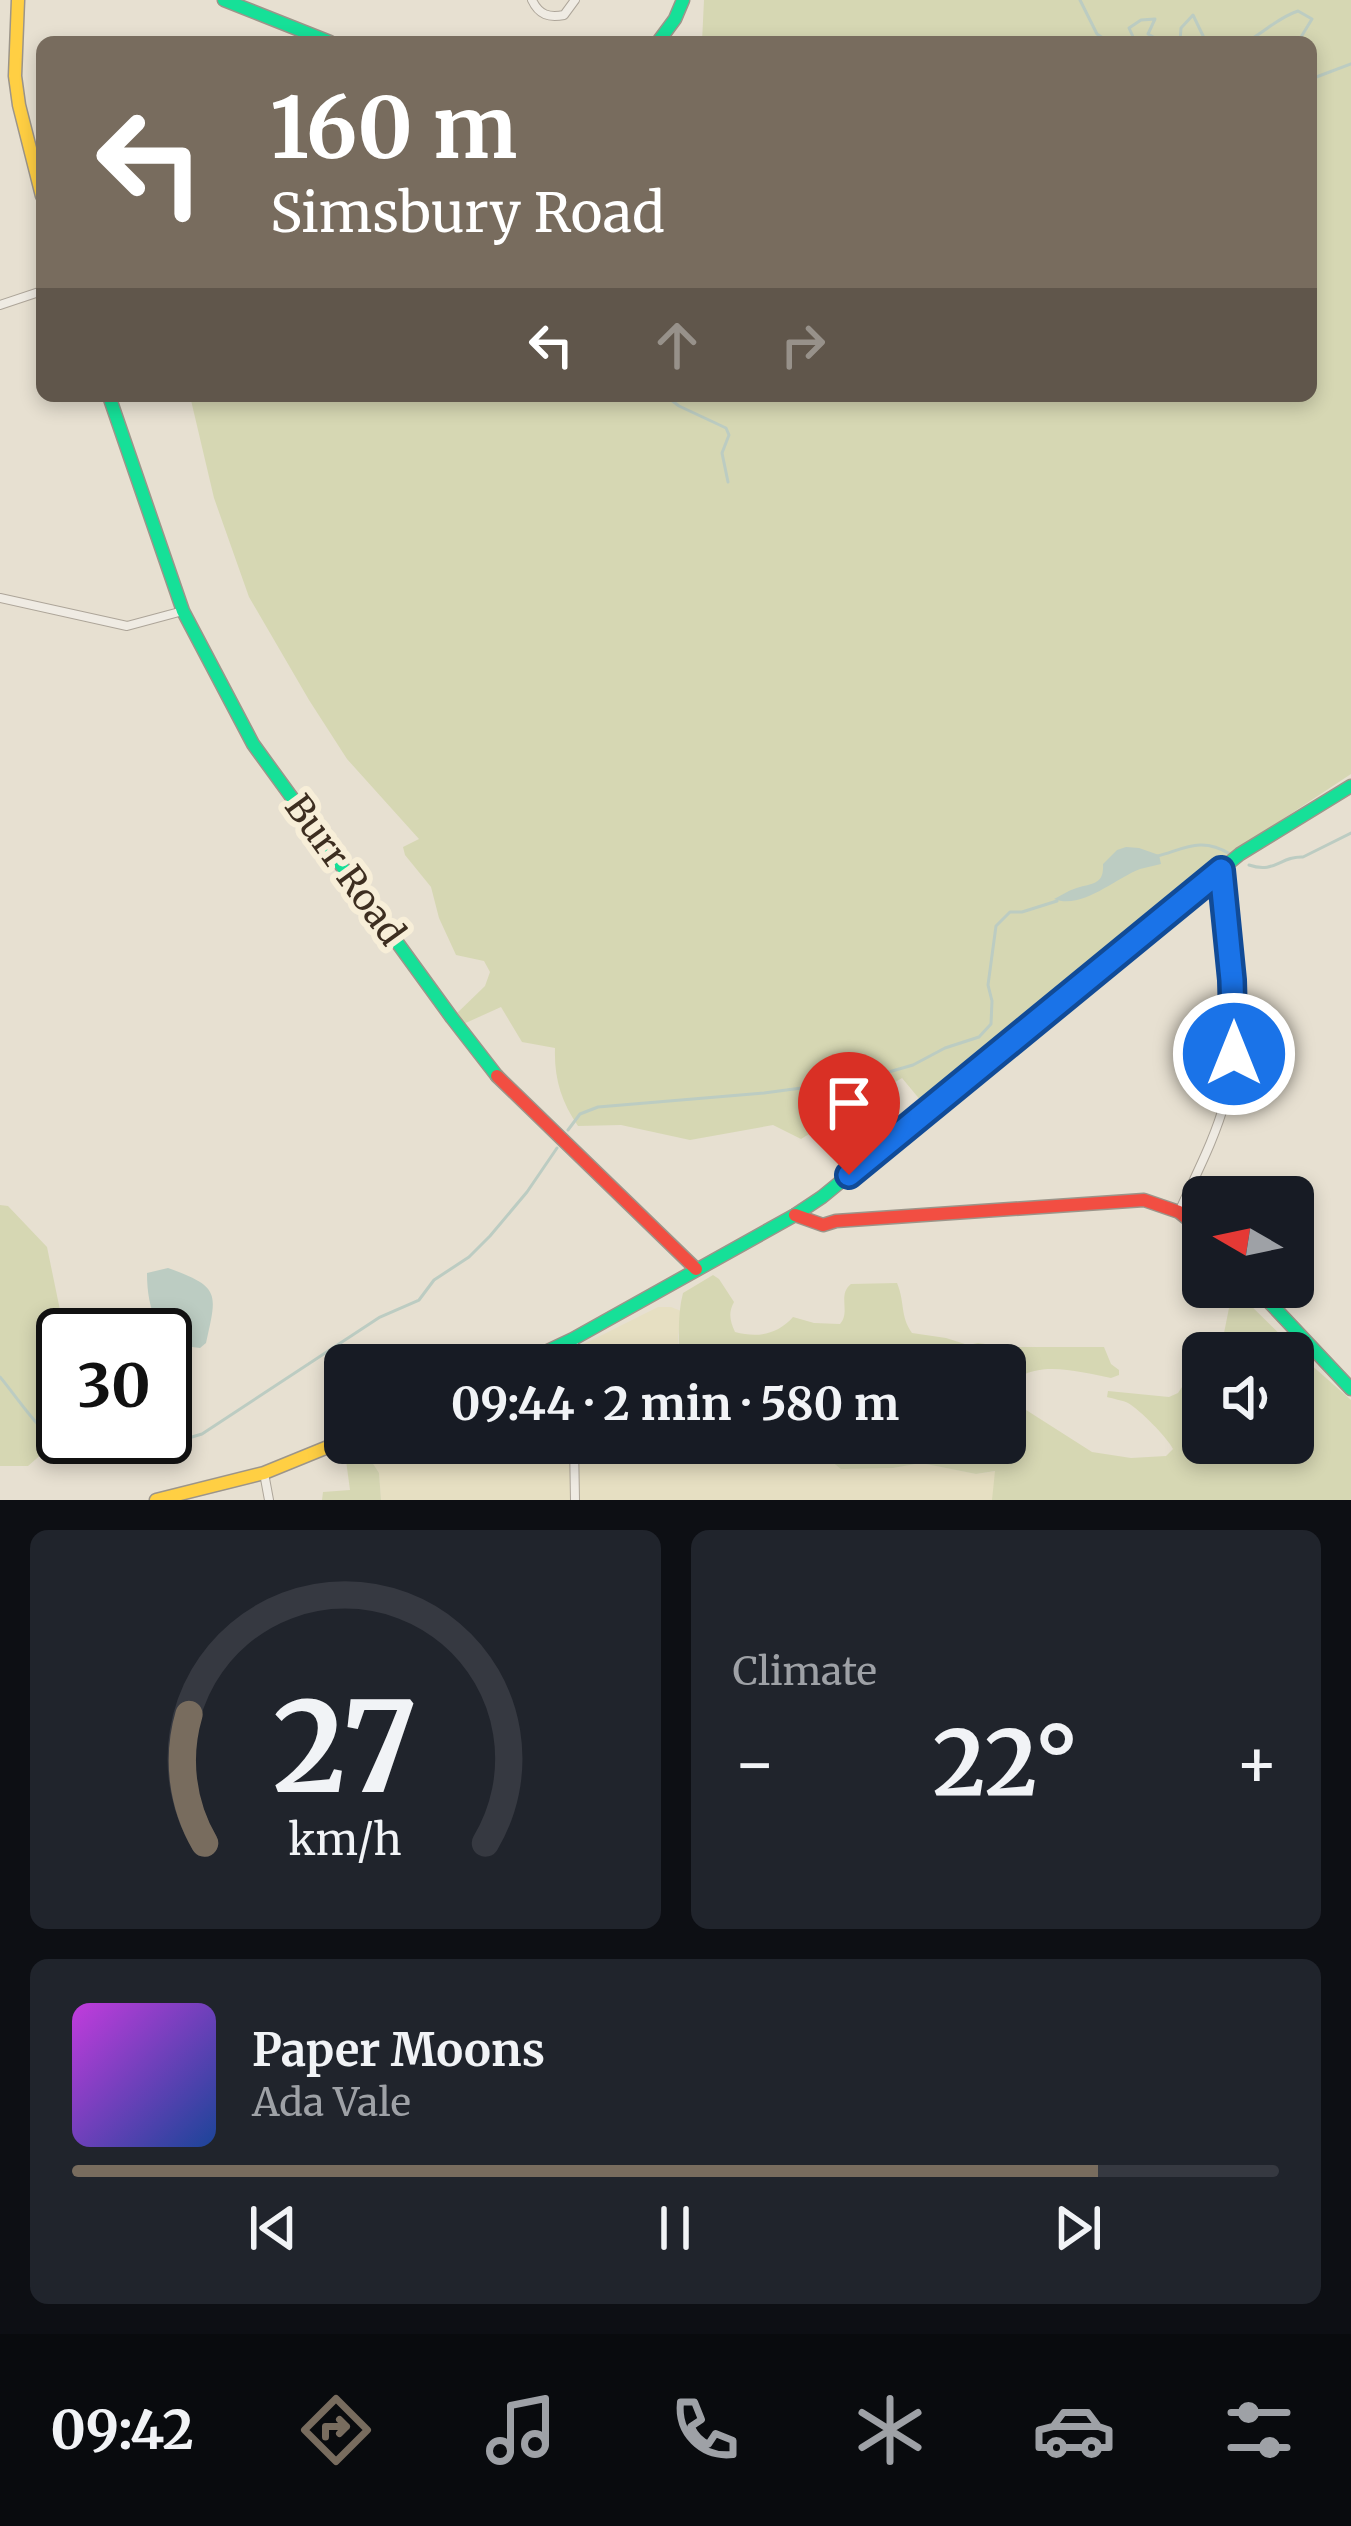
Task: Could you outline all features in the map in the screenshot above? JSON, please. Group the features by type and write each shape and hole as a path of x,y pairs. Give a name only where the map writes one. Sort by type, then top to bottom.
{"main road":[{"path":"18,0 19,105 36,172"},
{"path":"224,0 315,36"},
{"path":"662,36 683,0"},
{"name":"Burr Road","path":"111,402 183,610 253,744 502,1082 696,1269"},
{"path":"562,1344 809,1206 1221,870 1276,830 1351,786"},
{"path":"795,1215 823,1225 1131,1199 1182,1214"},
{"path":"809,1206 836,1221"},
{"path":"1275,1308 1351,1389"},
{"path":"156,1500 264,1473 324,1449"}],"street":[{"path":"532,0 547,16 564,15 575,0"},
{"path":"0,44 15,48"},
{"path":"0,304 36,293"},
{"path":"0,598 127,626 183,610"},
{"path":"1179,1212 1219,1120 1231,1075 1234,1018 1221,870"},
{"path":"573,1339 574,1344"},
{"path":"574,1464 574,1500"},
{"path":"264,1473 269,1500"}],"shaded area":[{"path":"1126,847 1159,855 1161,864 1140,869 1087,897 1054,899 1098,881 1103,864"},
{"path":"168,1268 198,1281 211,1294 210,1326 200,1348 192,1346 192,1308 152,1308 147,1273"},
{"path":"658,1307 681,1311 678,1344 584,1344"},
{"path":"373,1464 834,1464 852,1469 926,1464 976,1474 997,1471 1035,1481 1054,1473 1072,1484 1144,1500 381,1500 379,1473"}],"green space":[{"path":"704,0 1351,0 1351,774 1154,911 926,1107 902,1078 801,1139 773,1125 690,1140 621,1125 578,1126 560,1089 555,1048 522,1042 501,1007 459,1026 452,1018 485,986 490,972 484,961 456,955 431,887 405,855 403,847 419,839 347,759 249,597 214,498 191,402 1317,402 1317,36 702,36"},
{"path":"0,1205 8,1206 47,1247 60,1308 36,1308 36,1459 28,1466 0,1466"},
{"path":"713,1275 734,1302 730,1317 735,1332 759,1335 793,1317 840,1324 851,1284 897,1283 912,1333 965,1344 680,1344 683,1293"},
{"path":"1229,1308 1253,1308 1278,1332 1224,1332"},
{"path":"1026,1347 1104,1347 1119,1375 1111,1378 1060,1369 1026,1374"},
{"path":"1314,1367 1351,1400 1351,1500 992,1500 995,1471 976,1474 926,1464 1026,1464 1026,1410 1092,1452 1131,1458 1166,1456 1173,1449 1139,1411 1107,1397 1108,1391 1169,1397 1182,1387 1182,1464 1314,1464"},
{"path":"346,1464 373,1464 379,1473 381,1500 322,1500 323,1492 350,1490"},
{"path":"835,1464 915,1464 893,1468 841,1469"}],"waterway":[{"path":"1080,0 1100,36"},
{"path":"1255,36 1298,11 1312,19 1302,36"},
{"path":"1180,36 1181,28 1193,15 1203,36"},
{"path":"1133,36 1129,28 1141,20 1155,19 1148,34 1152,36"},
{"path":"1317,77 1351,64"},
{"path":"674,402 726,428 729,435 722,453 728,482"},
{"path":"1249,865 1265,867 1303,857 1351,833"},
{"path":"1158,856 1202,845 1230,854"},
{"path":"568,1130 580,1114 598,1107 861,1080 913,1065 979,1037 991,1024 988,985 996,926 1010,912 1057,901"},
{"path":"192,1437 380,1317 419,1300 434,1280 490,1236 557,1148"},
{"path":"0,1377 36,1423"}],"traffic: fast":[{"path":"224,0 315,36"},
{"path":"662,36 683,0"},
{"path":"111,402 183,611 253,744 497,1076"},
{"path":"562,1344 822,1197 1240,854 1351,786"},
{"path":"1275,1308 1351,1389"}],"traffic: slow":[{"path":"18,0 15,76 36,172"},
{"path":"156,1500 264,1473 324,1449"}],"traffic: jam":[{"path":"497,1076 696,1269"},
{"path":"795,1215 823,1225 1144,1200 1182,1214"}],"route":[{"path":"849,1175 1221,870 1234,1054"}]}
